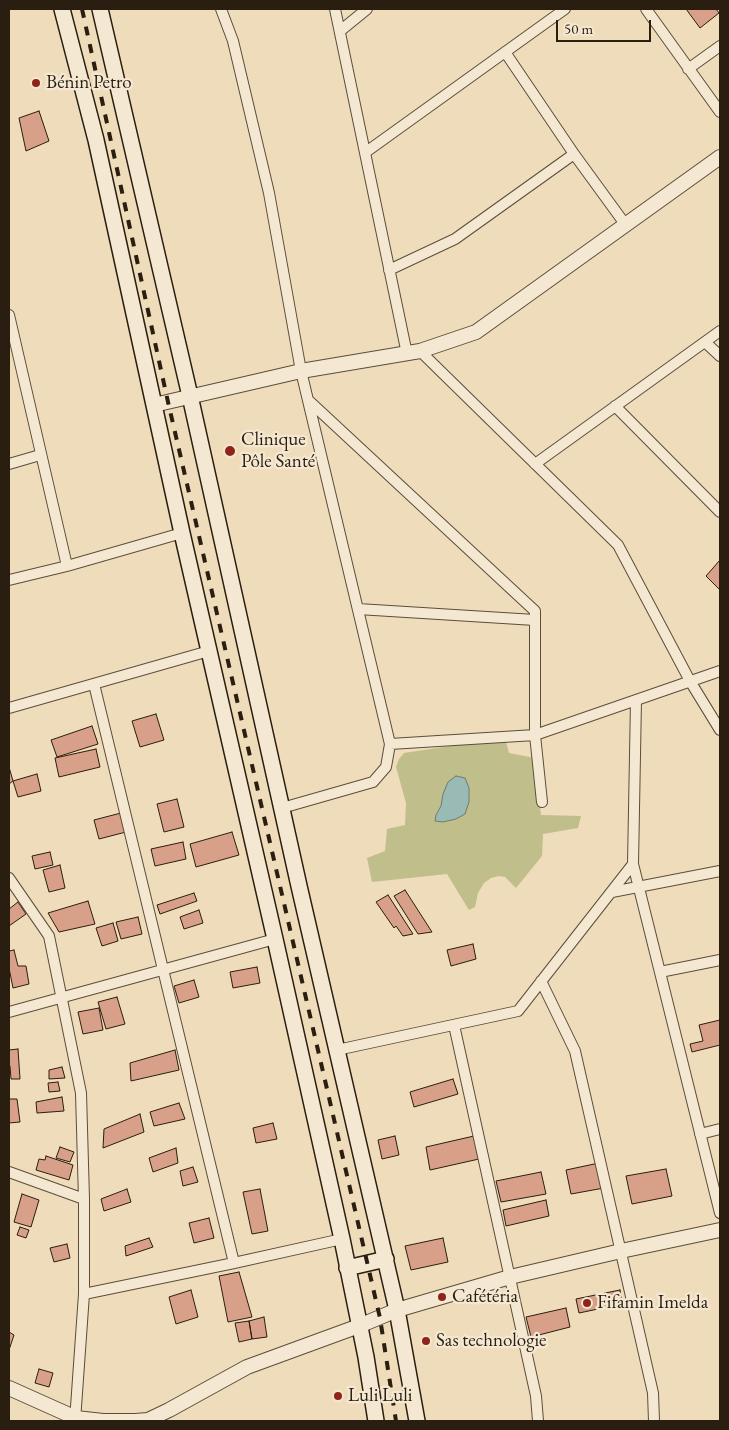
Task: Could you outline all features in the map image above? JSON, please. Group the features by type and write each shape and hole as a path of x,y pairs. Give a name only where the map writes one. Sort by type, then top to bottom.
{"main road":[{"path":"62,9 96,140 182,533 342,1239 376,1421"},
{"path":"100,9 386,1259 397,1310 416,1421"},
{"path":"347,1268 386,1259"}],"street":[{"path":"222,9 233,41 269,193 301,371 390,744 386,767 373,782 282,808"},
{"path":"335,9 389,270 414,353 535,464 618,545 690,681 720,730"},
{"path":"340,31 367,9"},
{"path":"366,152 565,9"},
{"path":"646,9 720,112"},
{"path":"688,69 720,46"},
{"path":"505,52 574,154 626,224"},
{"path":"389,270 455,239 574,154"},
{"path":"154,405 301,371 414,353 476,332 720,157"},
{"path":"9,315 12,346 67,566"},
{"path":"535,464 720,331"},
{"path":"705,342 720,356"},
{"path":"308,399 535,611 535,735 542,802"},
{"path":"615,406 720,512"},
{"path":"9,464 40,455"},
{"path":"9,580 67,566 182,533"},
{"path":"358,609 534,620"},
{"path":"9,708 209,651"},
{"path":"390,744 535,735 720,672"},
{"path":"94,684 234,1263"},
{"path":"636,700 633,864 720,1213"},
{"path":"337,1050 518,1011 633,864"},
{"path":"612,892 720,871"},
{"path":"9,878 49,936 82,1093 84,1294 76,1420"},
{"path":"9,1012 275,939"},
{"path":"660,972 720,960"},
{"path":"541,981 575,1051 653,1393 654,1421"},
{"path":"454,1024 536,1396 538,1421"},
{"path":"700,1134 720,1128"},
{"path":"9,1172 84,1199"},
{"path":"9,1388 76,1420 148,1420 247,1366 359,1326 397,1310 510,1278 621,1251 720,1230"},
{"path":"84,1294 342,1239"}],"shaded area":[{"path":"476,742 506,742 509,753 535,758 541,815 581,816 578,828 543,834 542,856 516,888 505,877 491,878 484,883 478,893 475,907 469,910 447,874 372,882 367,858 385,851 387,829 405,825 406,803 396,767 399,759 404,753"}],"water":[{"path":"456,776 465,778 469,788 469,802 465,814 456,819 443,822 435,821 448,782"}],"building":[{"path":"686,9 716,9 719,13 700,28"},
{"path":"39,111 49,141 26,151 19,118"},
{"path":"720,560 720,590 706,576"},
{"path":"156,714 164,740 140,747 132,721"},
{"path":"92,726 98,744 57,757 51,740"},
{"path":"96,749 100,767 59,777 55,758"},
{"path":"9,767 13,781 9,784"},
{"path":"37,774 41,791 18,797 13,781"},
{"path":"177,799 184,827 164,832 157,804"},
{"path":"121,813 126,832 99,839 94,820"},
{"path":"232,832 239,855 196,867 190,844"},
{"path":"183,842 186,859 155,866 151,849"},
{"path":"50,852 53,865 35,869 32,856"},
{"path":"60,865 65,888 49,892 43,870"},
{"path":"405,890 432,932 418,934 394,896"},
{"path":"194,893 197,901 160,914 157,905"},
{"path":"388,895 413,934 403,936 396,926 394,928 376,902"},
{"path":"88,901 95,924 59,932 48,913"},
{"path":"18,902 26,914 9,926 9,909"},
{"path":"199,910 203,923 184,929 180,917"},
{"path":"138,917 142,934 121,939 116,922"},
{"path":"113,923 118,941 102,946 96,928"},
{"path":"473,944 476,959 451,966 447,950"},
{"path":"14,950 18,966 26,966 29,984 13,988 9,968 9,951"},
{"path":"257,967 260,983 233,988 230,972"},
{"path":"194,980 199,997 179,1003 174,986"},
{"path":"117,997 125,1024 106,1029 98,1002"},
{"path":"99,1008 103,1030 83,1034 78,1012"},
{"path":"720,1020 720,1045 692,1052 690,1044 703,1041 699,1025"},
{"path":"18,1049 20,1079 11,1079 9,1050"},
{"path":"175,1050 179,1070 131,1081 130,1063"},
{"path":"62,1067 65,1078 49,1079 49,1070"},
{"path":"453,1079 458,1094 414,1107 410,1092"},
{"path":"58,1082 60,1091 49,1092 48,1083"},
{"path":"62,1097 64,1111 37,1113 36,1102"},
{"path":"9,1099 17,1099 20,1122 9,1123"},
{"path":"179,1103 185,1119 154,1126 150,1112"},
{"path":"140,1114 144,1132 103,1148 104,1129"},
{"path":"273,1123 277,1139 256,1143 253,1128"},
{"path":"395,1136 399,1155 382,1159 378,1140"},
{"path":"474,1136 479,1159 430,1170 426,1147"},
{"path":"60,1147 74,1152 70,1162 56,1158"},
{"path":"176,1148 178,1163 153,1172 149,1158"},
{"path":"46,1156 73,1165 69,1180 36,1170 39,1159 45,1160"},
{"path":"599,1163 604,1188 571,1194 566,1170"},
{"path":"193,1167 198,1182 183,1186 180,1171"},
{"path":"666,1169 672,1196 632,1204 626,1176"},
{"path":"541,1172 546,1194 501,1202 496,1181"},
{"path":"127,1189 131,1202 104,1211 101,1199"},
{"path":"260,1189 268,1231 252,1234 243,1192"},
{"path":"22,1194 39,1200 31,1227 14,1222"},
{"path":"546,1200 549,1216 506,1226 503,1210"},
{"path":"209,1218 214,1238 194,1243 189,1223"},
{"path":"20,1227 29,1230 26,1238 17,1235"},
{"path":"149,1238 153,1247 126,1256 125,1246"},
{"path":"443,1238 448,1262 411,1270 405,1246"},
{"path":"67,1244 70,1258 54,1262 50,1248"},
{"path":"239,1272 252,1317 228,1322 219,1276"},
{"path":"191,1290 198,1317 176,1324 169,1297"},
{"path":"620,1290 622,1304 579,1313 576,1299"},
{"path":"566,1308 570,1327 531,1337 526,1317"},
{"path":"264,1317 267,1337 252,1339 249,1321"},
{"path":"249,1321 252,1339 239,1342 235,1323"},
{"path":"9,1332 14,1335 9,1350"},
{"path":"39,1369 53,1373 49,1387 35,1383"}],"railway":[{"path":"82,9 168,402 380,1318 396,1421"}],"place":[{"name":"Bénin Petro","path":"36,83"},
{"name":"Clinique Pôle Santé","path":"230,451"},
{"name":"Cafétéria","path":"442,1297"},
{"name":"Fifamin Imelda","path":"587,1303"},
{"name":"Sas technologie","path":"426,1341"},
{"name":"Luli Luli","path":"338,1396"}]}
